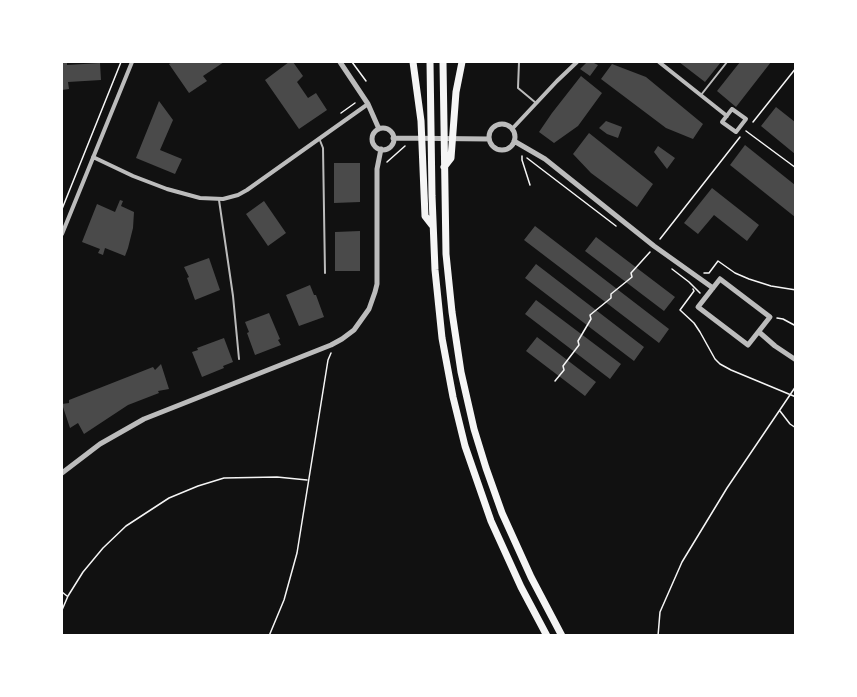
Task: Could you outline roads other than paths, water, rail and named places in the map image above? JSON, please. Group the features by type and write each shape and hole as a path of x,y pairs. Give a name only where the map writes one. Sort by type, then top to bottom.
{"highway":[{"path":"413,62 428,161 442,338 453,397 465,446 500,542 547,636"},
{"path":"428,161 431,122 430,62"},
{"path":"443,62 446,254 457,352 486,468 511,535 562,636"},
{"path":"444,167 451,158 456,92 462,62"}],"street":[{"path":"62,234 132,62"},
{"path":"340,62 368,104 379,129"},
{"path":"512,129 577,62"},
{"path":"659,62 727,116"},
{"path":"93,157 150,183 200,198 219,200 247,190 368,104"},
{"path":"732,109 746,119 736,132 722,122 727,116 732,109"},
{"path":"505,124 512,129 514,141 509,147 497,149 493,147 489,139 490,131 496,125 505,124"},
{"path":"379,129 389,130 393,138 390,147 381,149 375,146 372,140 374,133 379,129"},
{"path":"393,138 489,139"},
{"path":"514,141 545,159 654,246 712,288"},
{"path":"62,473 100,444 144,419 331,345 354,330 369,309 377,284 376,181 381,149"},
{"path":"720,279 770,317 748,345 698,307 712,288 720,279"},
{"path":"759,332 795,360"}],"lane":[{"path":"519,62 518,88 536,103"},
{"path":"701,95 727,62"},
{"path":"320,138 323,148 325,273"},
{"path":"219,200 239,359"}]}
